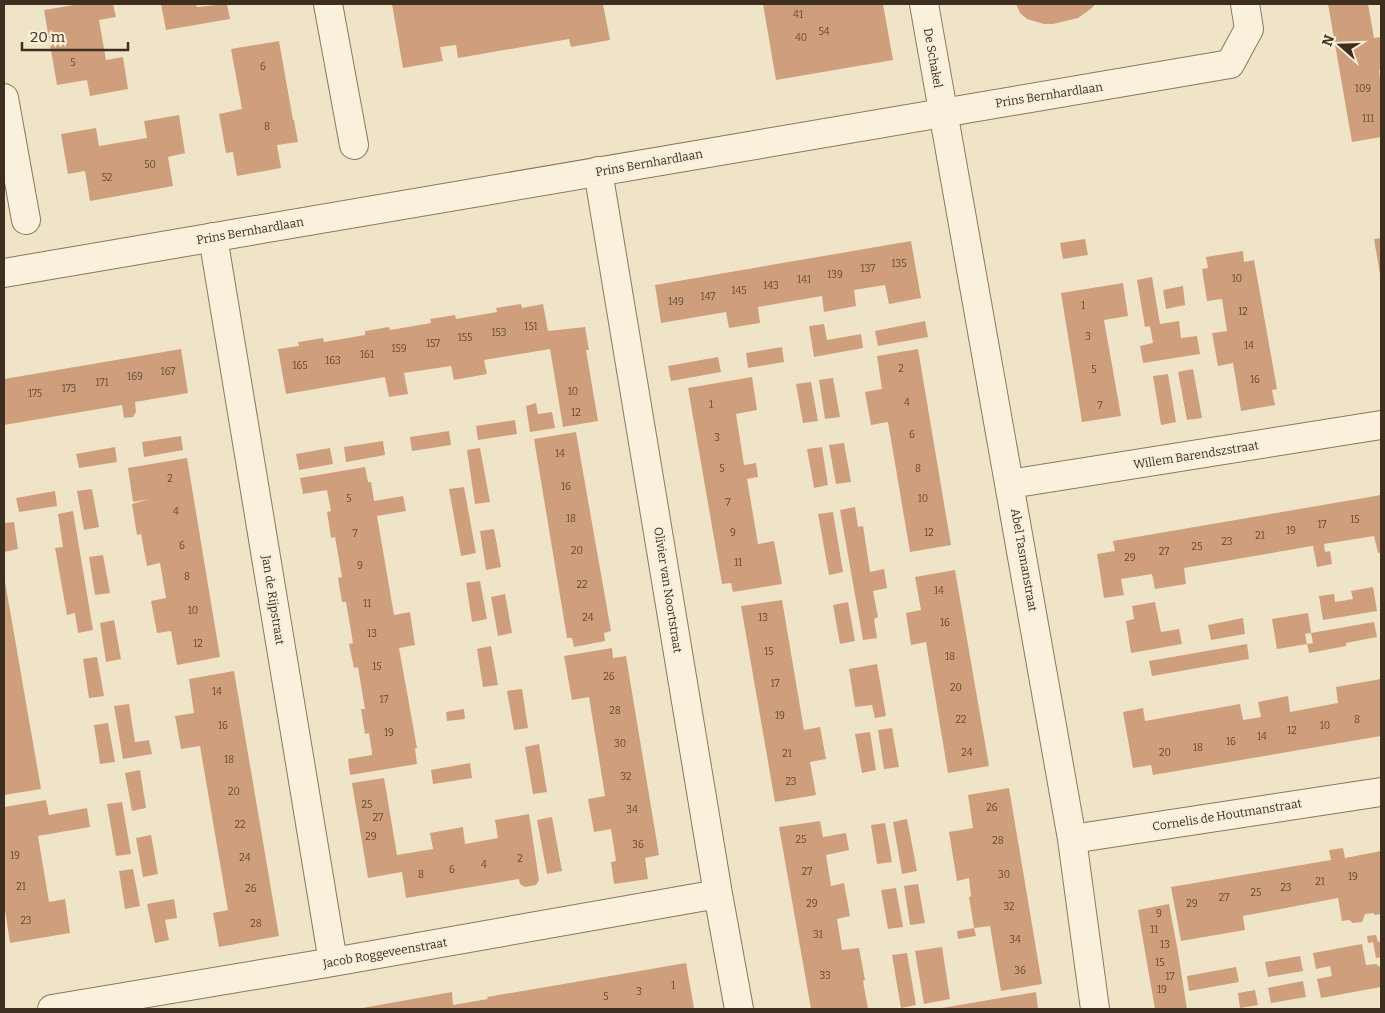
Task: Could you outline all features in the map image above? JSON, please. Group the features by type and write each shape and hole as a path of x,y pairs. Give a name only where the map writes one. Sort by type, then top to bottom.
{"street":[{"path":"328,4 354,145"},
{"name":"De Schakel","path":"924,4 942,112"},
{"name":"Prins Bernhardlaan","path":"4,273 942,112 1124,84 1230,64 1249,29 1245,4"},
{"path":"4,98 26,220"},
{"name":"Abel Tasmanstraat","path":"942,112 1072,839 1096,1009"},
{"name":"Olivier van Noortstraat","path":"598,171 718,894 739,1009"},
{"name":"Jan de Rijpstraat","path":"213,237 333,962"},
{"name":"Willem Barendszstraat","path":"1010,484 1381,425"},
{"name":"Cornelis de Houtmanstraat","path":"1072,839 1381,792"},
{"name":"Jacob Roggeveenstraat","path":"52,1009 718,894"}],"building":[{"path":"74,4 113,4 116,17 99,20 106,60 123,57 128,89 90,96 87,80 57,85 44,10"},
{"path":"161,4 196,4 197,7 227,4 230,19 166,30"},
{"path":"392,4 603,4 610,40 571,47 569,39 458,58 456,45 440,47 443,61 403,68"},
{"path":"763,4 883,4 893,60 776,80"},
{"path":"1016,4 1095,4 1078,18 1053,24 1044,24 1027,19 1020,13"},
{"path":"1328,4 1368,4 1374,38 1381,37 1381,70 1379,70 1381,84 1381,137 1352,142"},
{"path":"279,41 298,142 277,145 281,168 237,176 233,152 226,153 219,114 242,109 231,49"},
{"path":"179,115 185,153 168,157 173,186 90,201 85,171 68,174 61,134 96,128 99,146 147,138 144,121"},
{"path":"1381,238 1381,273 1380,274 1374,239"},
{"path":"1085,239 1088,255 1063,259 1060,243"},
{"path":"911,241 921,298 889,304 885,285 854,290 856,306 824,312 822,296 758,307 760,323 729,328 726,312 661,323 655,285"},
{"path":"1243,251 1244,262 1254,260 1277,389 1272,390 1275,405 1241,411 1233,363 1218,366 1212,333 1227,331 1222,299 1207,301 1202,269 1208,268 1206,257"},
{"path":"1152,277 1160,324 1179,321 1181,338 1197,336 1200,354 1143,363 1140,346 1153,343 1150,326 1145,327 1137,280"},
{"path":"1123,283 1128,316 1104,320 1121,416 1082,422 1061,293"},
{"path":"1183,286 1185,305 1166,309 1163,290"},
{"path":"521,304 522,308 543,304 548,331 585,327 589,350 586,350 598,421 563,427 550,349 484,360 487,374 454,380 451,366 404,373 408,394 389,397 385,377 286,394 278,349 299,346 298,342 323,338 324,342 365,335 365,331 389,327 390,330 431,323 430,319 455,315 456,319 497,312 496,308"},
{"path":"925,321 928,337 878,346 875,331"},
{"path":"824,324 827,340 861,334 863,348 814,357 809,326"},
{"path":"782,347 784,362 748,368 746,353"},
{"path":"181,349 188,393 135,402 136,412 133,417 124,418 122,405 4,425 4,379"},
{"path":"918,349 951,545 910,552 888,422 871,425 865,392 882,389 877,356"},
{"path":"718,357 721,372 671,381 668,366"},
{"path":"1193,369 1202,418 1187,420 1178,372"},
{"path":"1168,374 1176,422 1161,425 1153,376"},
{"path":"752,377 757,410 736,414 744,465 756,463 758,477 747,479 758,544 774,541 782,584 733,592 731,583 722,584 688,388"},
{"path":"833,378 840,417 825,419 819,380"},
{"path":"811,382 818,421 803,423 796,384"},
{"path":"536,403 538,414 552,412 555,428 530,432 526,406"},
{"path":"515,420 517,434 478,440 476,426"},
{"path":"449,431 451,445 412,451 410,437"},
{"path":"576,432 611,631 604,633 605,641 574,647 572,638 567,638 534,439"},
{"path":"181,436 183,450 144,457 142,442"},
{"path":"383,441 385,455 346,462 344,447"},
{"path":"844,443 851,482 836,484 829,445"},
{"path":"115,447 117,462 79,468 76,454"},
{"path":"822,447 828,485 814,488 807,449"},
{"path":"330,448 333,464 299,470 296,454"},
{"path":"480,448 490,502 475,504 467,450"},
{"path":"187,458 220,657 177,665 171,631 157,633 151,601 166,598 160,563 147,566 141,534 137,535 132,504 149,499 133,502 128,468"},
{"path":"365,467 368,482 371,482 374,501 403,496 406,511 377,516 394,615 410,612 415,645 399,648 417,748 415,749 417,764 350,775 348,759 372,755 369,733 365,734 361,709 365,709 358,667 354,668 349,644 353,643 346,602 342,602 338,578 342,577 335,537 331,538 327,512 331,511 327,490 303,494 300,478"},
{"path":"464,487 476,553 461,556 449,489"},
{"path":"92,489 99,527 84,530 77,491"},
{"path":"55,491 57,506 19,512 16,498"},
{"path":"1381,495 1381,552 1378,553 1374,536 1324,544 1325,552 1330,551 1332,564 1317,567 1312,546 1184,568 1186,584 1155,589 1152,574 1121,579 1124,595 1104,598 1097,554 1115,551 1113,541"},
{"path":"855,507 858,527 863,526 870,572 884,569 887,588 873,591 878,617 874,619 877,638 863,640 840,510"},
{"path":"73,511 93,630 78,633 75,613 67,615 55,548 63,547 58,514"},
{"path":"833,512 843,572 829,575 818,514"},
{"path":"14,522 18,549 4,552 4,523"},
{"path":"494,529 501,567 486,570 480,531"},
{"path":"103,555 110,593 95,595 89,557"},
{"path":"955,570 989,766 948,773 926,642 911,645 906,613 921,610 915,577"},
{"path":"4,576 41,789 4,795"},
{"path":"480,581 487,619 472,622 466,583"},
{"path":"1373,587 1377,611 1323,620 1319,596 1334,594 1335,602 1353,599 1351,591"},
{"path":"505,594 512,633 498,636 491,597"},
{"path":"782,600 804,730 820,727 826,759 810,762 816,795 775,802 741,606"},
{"path":"848,602 855,641 840,644 833,605"},
{"path":"1155,602 1161,632 1179,629 1182,644 1131,653 1126,621 1134,619 1132,606"},
{"path":"1308,613 1311,633 1305,634 1307,644 1277,649 1272,619"},
{"path":"1243,618 1245,634 1211,640 1208,625"},
{"path":"114,620 121,659 106,662 100,623"},
{"path":"1374,622 1377,637 1346,643 1346,646 1309,653 1307,644 1313,643 1311,633"},
{"path":"1247,644 1249,659 1152,676 1149,661"},
{"path":"491,646 498,685 483,687 477,649"},
{"path":"612,648 613,658 626,656 659,855 645,858 648,879 614,884 611,862 616,861 611,829 594,832 588,799 605,796 589,697 572,700 564,656"},
{"path":"97,657 104,696 89,698 83,659"},
{"path":"877,664 886,716 875,718 872,705 855,707 849,669"},
{"path":"234,671 279,936 219,947 213,913 228,910 200,746 181,749 175,716 194,713 189,679"},
{"path":"1381,679 1381,736 1153,775 1151,765 1133,768 1123,712 1143,708 1145,721 1240,704 1243,720 1261,717 1258,702 1288,696 1290,712 1338,703 1336,687"},
{"path":"522,689 528,728 514,730 507,691"},
{"path":"129,704 135,742 149,740 152,754 123,759 114,706"},
{"path":"464,709 465,719 447,721 446,712"},
{"path":"108,723 115,762 100,764 94,725"},
{"path":"892,728 899,767 884,769 878,730"},
{"path":"870,732 876,770 862,773 855,734"},
{"path":"539,744 547,792 533,794 525,747"},
{"path":"470,763 472,778 433,784 431,770"},
{"path":"140,770 146,808 132,811 125,773"},
{"path":"384,778 397,855 433,849 430,833 463,827 465,844 498,838 495,820 529,814 539,880 536,885 525,887 520,884 519,879 406,898 402,872 368,878 352,783"},
{"path":"1009,788 1042,984 1001,991 990,926 974,928 969,897 971,896 969,878 957,881 949,832 973,828 968,795"},
{"path":"46,800 49,815 87,808 90,827 38,836 49,902 65,899 70,933 10,943 4,903 4,807"},
{"path":"122,802 131,854 116,856 107,804"},
{"path":"552,817 562,871 547,874 537,820"},
{"path":"907,819 917,871 902,874 893,822"},
{"path":"820,821 823,837 846,833 849,850 826,855 831,886 844,883 850,916 837,919 842,950 859,948 868,1009 811,1009 779,827"},
{"path":"885,823 892,862 877,864 871,825"},
{"path":"151,835 158,874 143,877 136,838"},
{"path":"1343,848 1345,858 1381,851 1381,914 1365,914 1362,922 1342,921 1338,898 1243,916 1245,930 1181,941 1171,887 1331,860 1329,850"},
{"path":"133,869 140,906 125,909 119,871"},
{"path":"918,884 925,923 910,925 904,886"},
{"path":"896,888 903,927 888,929 881,890"},
{"path":"174,899 177,918 165,920 169,940 155,943 147,904"},
{"path":"1169,904 1187,1009 1155,1009 1143,940 1138,910"},
{"path":"974,928 976,936 958,939 957,931"},
{"path":"1376,935 1378,942 1381,941 1381,957 1376,958 1373,942 1368,943 1367,936"},
{"path":"1362,944 1366,965 1376,964 1381,968 1381,987 1321,998 1317,979 1332,976 1330,966 1316,969 1313,953"},
{"path":"942,947 950,999 924,1004 915,951"},
{"path":"907,953 916,1005 901,1008 892,955"},
{"path":"1300,956 1303,971 1268,977 1265,962"},
{"path":"686,963 694,1008 357,1009 452,992 453,1005 488,999 487,997"},
{"path":"1236,967 1239,982 1189,991 1187,976"},
{"path":"1303,981 1306,997 1271,1003 1268,988"},
{"path":"1255,990 1258,1005 1240,1008 1238,993"},
{"path":"1036,992 1038,1009 942,1009 942,1008"}]}
